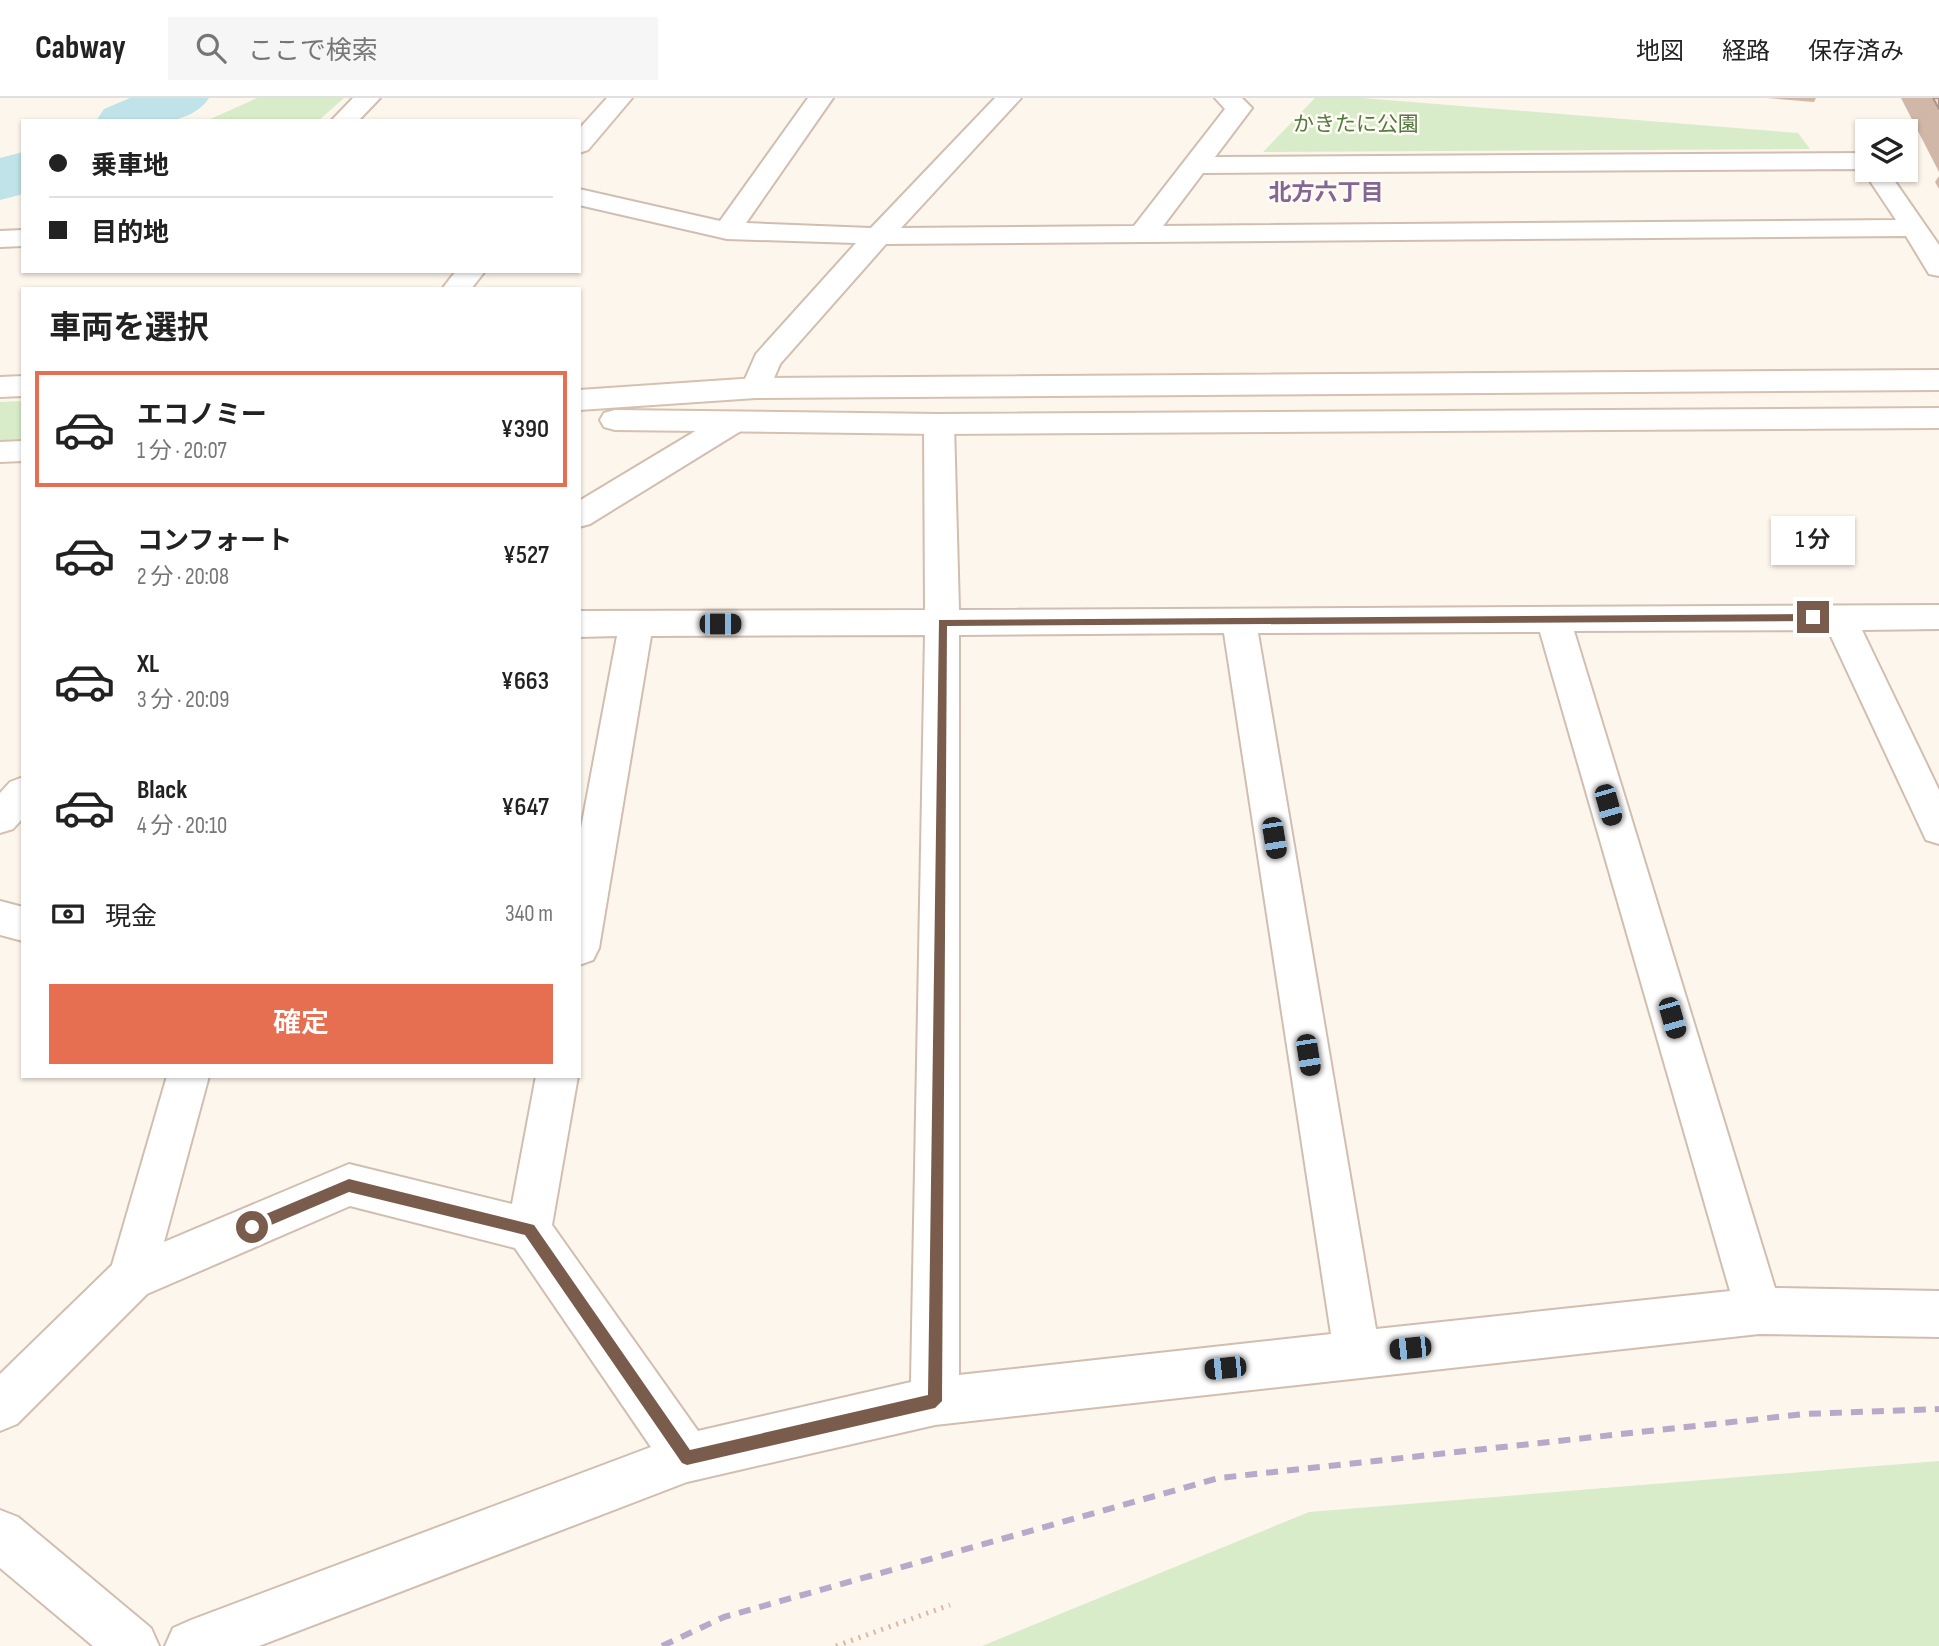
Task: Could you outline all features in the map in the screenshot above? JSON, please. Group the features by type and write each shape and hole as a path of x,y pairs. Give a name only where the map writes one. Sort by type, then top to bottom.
{"street":[{"path":"345,119 368,98"},
{"path":"581,143 620,98"},
{"path":"727,231 821,98"},
{"path":"756,388 766,362 878,236 1009,98"},
{"path":"1143,233 1239,108 1227,98"},
{"path":"1195,165 1855,161"},
{"path":"1882,182 1939,268"},
{"path":"581,197 727,231 878,236 1915,228"},
{"path":"0,239 21,238"},
{"path":"458,287 469,273"},
{"path":"581,400 756,388 1939,380"},
{"path":"0,387 21,386"},
{"path":"581,420 939,424 1939,418"},
{"path":"581,515 733,422"},
{"path":"935,1401 942,622 939,424"},
{"path":"0,452 21,451"},
{"path":"1839,617 1939,829"},
{"path":"581,624 1939,617"},
{"path":"1553,619 1759,1311"},
{"path":"1239,621 1357,1354"},
{"path":"581,937 636,624"},
{"path":"0,818 21,794"},
{"path":"0,918 21,923"},
{"path":"131,1278 187,1078"},
{"path":"530,1230 556,1078"},
{"path":"0,1407 131,1278 349,1185 530,1230 687,1458"},
{"path":"191,1646 687,1458 935,1401 1759,1311 1939,1314"},
{"path":"0,1535 133,1646"}],"path":[{"path":"836,1646 950,1605"}],"green space":[{"path":"257,98 344,98 320,119 210,119"},
{"name":"かきたに公園","path":"1315,98 1362,98 1798,133 1810,149 1263,152"},
{"path":"21,401 21,441 0,443 0,402"},
{"path":"1939,1461 1939,1646 982,1646 1309,1512"}],"building":[{"path":"1933,98 1939,98 1939,109"}],"waterway":[{"path":"130,119 180,98"},
{"path":"0,182 21,171"}],"railway":[{"path":"662,1646 724,1617 1219,1478 1805,1414 1939,1409"}],"district":[{"name":"北方六丁目","path":"1326,193"}],"route":[{"path":"252,1227 349,1185 530,1230 687,1458 935,1401 942,622 1813,617"}]}
